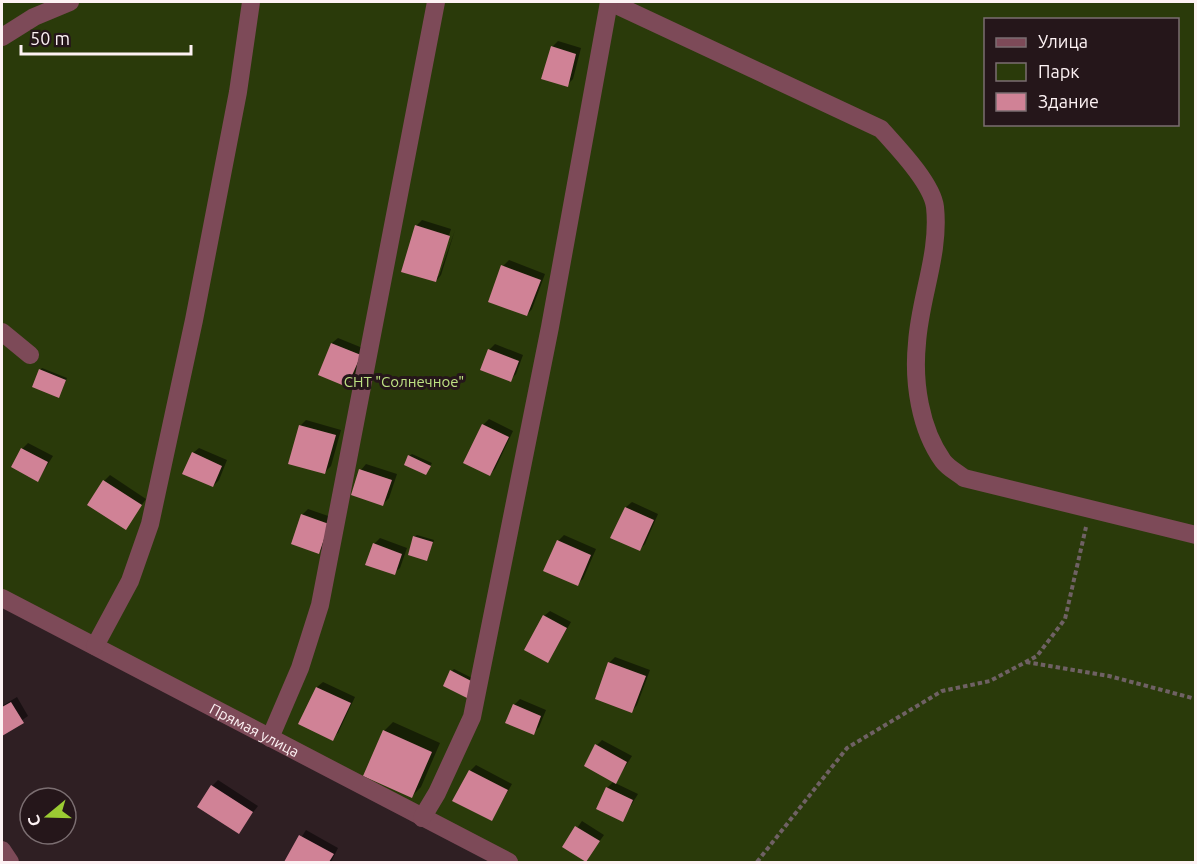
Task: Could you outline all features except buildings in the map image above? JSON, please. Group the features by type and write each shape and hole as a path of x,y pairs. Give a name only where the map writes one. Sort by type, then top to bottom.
{"street":[{"path":"2,37 34,17 70,2"},
{"path":"94,646 130,580 150,524 196,309 238,92 251,2"},
{"path":"270,738 279,724 320,605 436,2"},
{"path":"422,818 437,793 472,717 546,350 610,2 881,129 914,166 935,205 934,258 917,342 917,386 926,428 944,462 964,478 1196,535"},
{"path":"2,332 30,355"},
{"name":"Прямая улица","path":"2,598 509,862"},
{"path":"2,850 10,862"}],"path":[{"path":"757,862 847,748 942,691 990,681 1036,656 1065,619 1090,509"},
{"path":"1026,662 1109,676 1196,699"}],"green space":[{"name":"СНТ \"Солнечное\"","path":"2,2 1195,2 1195,862 509,862 2,598"}]}
